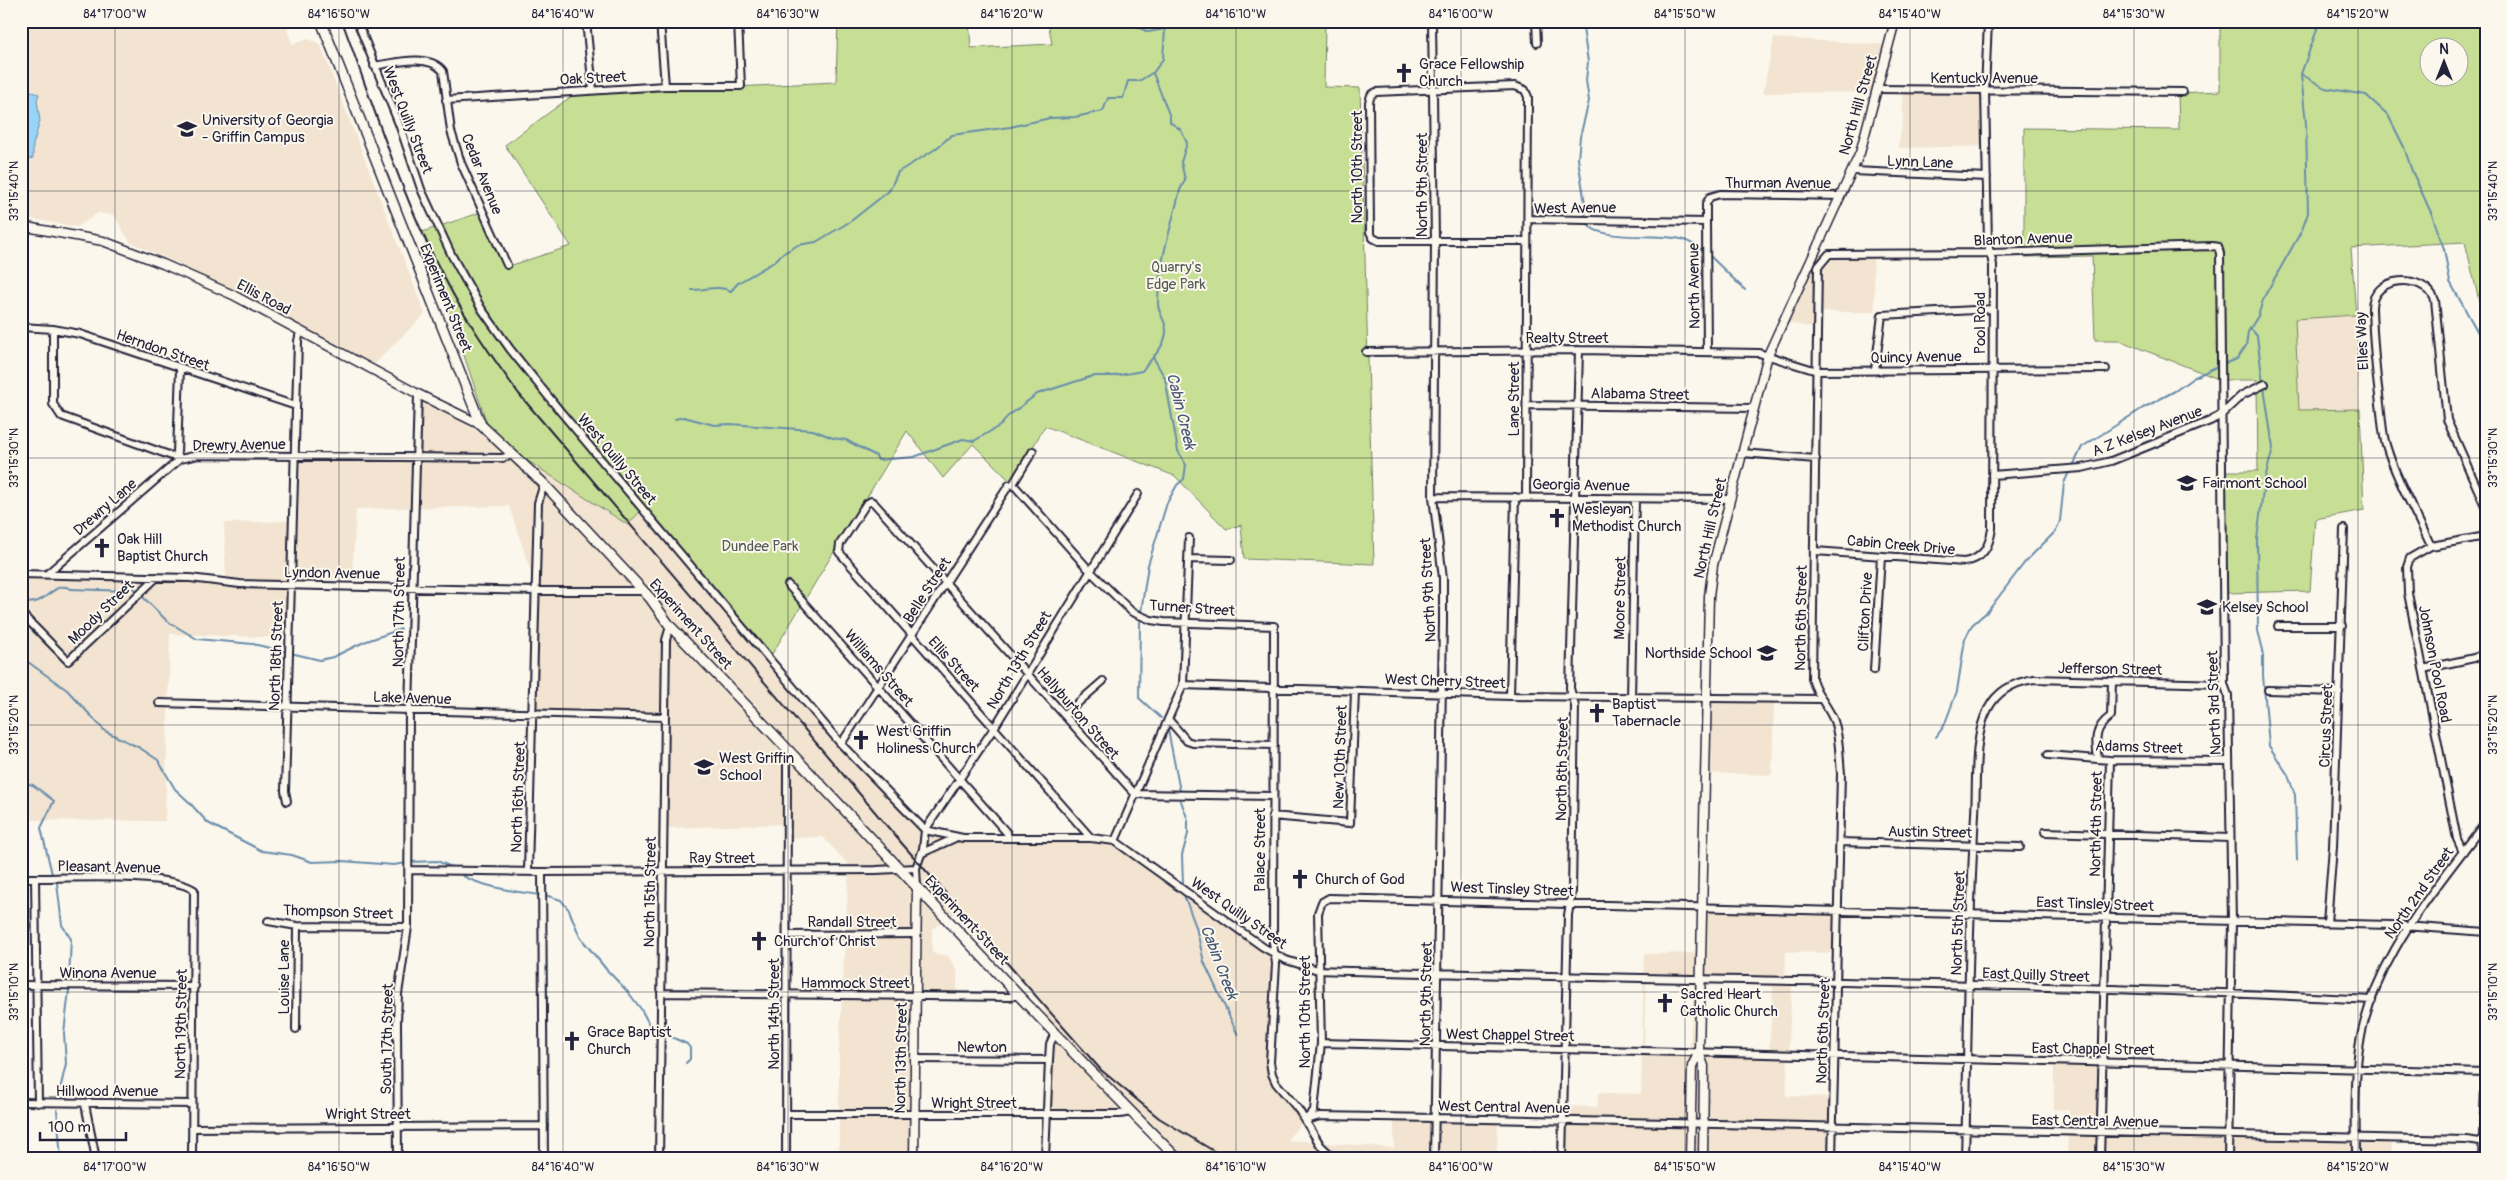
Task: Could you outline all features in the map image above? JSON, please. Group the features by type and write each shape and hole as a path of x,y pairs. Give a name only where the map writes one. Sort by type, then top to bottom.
{"main road":[{"name":"Experiment Street","path":"321,21 481,425 544,484 643,591 670,626 902,870 1054,1034 1178,1159"}],"street":[{"name":"West Quilly Street","path":"358,21 428,204 452,256 481,308 510,349 560,411 841,744 925,830 957,837 1091,838 1115,841 1274,953 1300,966 1318,970 1700,979"},
{"path":"586,21 592,90"},
{"path":"660,21 665,86"},
{"name":"Oak Street","path":"446,100 665,86 741,86 738,21"},
{"name":"North 9th Street","path":"1432,21 1435,240 1433,496 1443,578 1440,900 1434,1159"},
{"path":"1536,21 1537,43"},
{"name":"North Hill Street","path":"1703,1159 1704,1066 1699,1052 1700,979 1709,596 1713,565 1768,354 1853,171 1866,136 1895,21"},
{"name":"Pool Road","path":"1982,555 1990,543 1992,529 1993,265 1990,253 1985,90 1988,21"},
{"name":"Cedar Avenue","path":"374,66 428,61 438,65 443,71 446,100 461,163 507,265"},
{"path":"1434,88 1514,86 1525,90 1528,97 1528,219"},
{"name":"North 10th Street","path":"1434,88 1376,92 1371,95 1369,102 1370,232 1373,238 1379,241 1435,240"},
{"name":"Kentucky Avenue","path":"1878,90 2183,92"},
{"name":"Lynn Lane","path":"1853,171 1987,177"},
{"name":"Thurman Avenue","path":"1706,222 1706,204 1710,197 1720,194 1841,196"},
{"name":"West Avenue","path":"1527,241 1528,219 1706,222"},
{"name":"North Avenue","path":"1706,222 1708,351"},
{"name":"Ellis Road","path":"21,226 103,241 163,264 233,295 418,394 481,425"},
{"path":"1435,240 1527,241"},
{"name":"Lane Street","path":"1526,497 1527,241"},
{"name":"Blanton Avenue","path":"1829,254 1990,253 2218,247"},
{"name":"North 3rd Street","path":"2218,247 2220,252 2224,684 2228,695 2232,920 2228,1159"},
{"name":"North 6th Street","path":"1829,254 1818,267 1812,679 1819,699 1826,706 1834,722 1839,747 1841,773 1832,1157"},
{"name":"Elles Way","path":"2431,546 2390,454 2384,436 2376,373 2372,307 2378,291 2386,284 2396,281 2411,282 2423,285 2432,292 2435,300 2447,420 2486,508"},
{"path":"1875,370 1882,315 1993,309"},
{"name":"Herndon Street","path":"21,327 53,329 80,334 180,369 296,406"},
{"name":"Drewry Avenue","path":"53,329 53,404 61,416 180,459 198,455 416,458 502,458 514,455"},
{"name":"North 18th Street","path":"287,801 285,791 286,706 298,341 300,332"},
{"name":"Realty Street","path":"1366,352 1527,350 1708,351 1768,354 1817,371"},
{"name":"North 8th Street","path":"1562,1159 1566,976 1569,904 1572,892 1575,706 1570,688 1579,350"},
{"name":"Quincy Avenue","path":"1817,371 1992,368 2106,369"},
{"path":"180,369 177,453 180,459"},
{"path":"2221,415 2242,394 2265,384"},
{"name":"North 17th Street","path":"409,860 409,710 418,394"},
{"name":"Alabama Street","path":"1527,405 1753,408"},
{"name":"A Z Kelsey Avenue","path":"1992,475 2073,469 2111,461 2221,415"},
{"name":"Belle Street","path":"841,744 1033,451"},
{"path":"1742,453 1816,459"},
{"name":"Drewry Lane","path":"47,574 180,459"},
{"name":"North 16th Street","path":"542,872 528,871 534,713 538,503 544,484"},
{"name":"Turner Street","path":"1013,484 1091,572 1132,612 1140,617 1164,622 1274,626 1275,688"},
{"name":"North 13th Street","path":"914,1159 916,868 922,853 925,830 994,728 1138,494"},
{"name":"Georgia Avenue","path":"1433,496 1730,499"},
{"path":"1510,696 1515,497"},
{"name":"Moore Street","path":"1630,698 1634,498"},
{"name":"Hallyburton Street","path":"871,501 1028,673 1064,716 1135,794"},
{"name":"Ellis Street","path":"871,501 866,504 840,544 840,552 1091,838"},
{"name":"Circus Street","path":"2327,923 2333,847 2340,692 2344,529"},
{"name":"Johnson Pool Road","path":"2463,852 2457,840 2408,594 2407,568 2410,558 2431,546 2486,536"},
{"path":"1115,841 1183,685 1189,538"},
{"name":"Cabin Creek Drive","path":"1815,550 1964,562 1974,561 1982,555"},
{"name":"Clifton Drive","path":"1874,670 1881,556"},
{"path":"1189,559 1231,560"},
{"name":"Lyndon Avenue","path":"21,574 157,577 240,584 537,591 643,591"},
{"name":"Moody Street","path":"21,613 68,661 157,577"},
{"name":"Williams Street","path":"788,585 1007,833 1008,837"},
{"name":"North 15th Street","path":"659,1159 664,717 666,640 670,626"},
{"path":"2278,626 2342,626"},
{"path":"2423,668 2474,658 2486,652"},
{"name":"Jefferson Street","path":"1999,694 2022,681 2034,679 2224,684"},
{"path":"1064,716 1103,681"},
{"name":"North 4th Street","path":"2098,758 2095,738 2098,729 2111,716 2112,682"},
{"name":"West Cherry Street","path":"1183,685 1510,696 1819,699"},
{"name":"Palace Street","path":"1275,688 1272,816 1274,953 1276,964 1270,1062 1276,1083 1305,1120 1321,1146 1335,1159"},
{"path":"2268,690 2340,692"},
{"name":"New 10th Street","path":"1272,816 1350,823 1355,691"},
{"name":"North 5th Street","path":"1965,1159 1970,913 1979,737 1988,708 1999,694"},
{"name":"Lake Avenue","path":"159,703 664,717"},
{"path":"1168,719 1187,741 1193,743 1274,745"},
{"name":"North 14th Street","path":"786,1159 786,762 789,750"},
{"name":"Adams Street","path":"2048,755 2110,760 2229,761"},
{"name":"North 4th Street","path":"2100,1159 2106,989 2110,760"},
{"path":"1135,794 1272,796"},
{"name":"North 2nd Street","path":"2356,1159 2357,1067 2362,1030 2372,1000 2407,927 2486,822"},
{"path":"2045,832 2230,838"},
{"name":"West Quilly Street","path":"922,853 957,837"},
{"path":"2457,840 2465,843 2471,842"},
{"name":"Austin Street","path":"1840,842 2020,847"},
{"name":"South 17th Street","path":"398,1159 398,994 408,927 409,860"},
{"path":"902,870 916,868"},
{"path":"409,870 528,871"},
{"name":"Ray Street","path":"542,872 902,870"},
{"path":"542,872 544,1159"},
{"name":"Pleasant Avenue","path":"21,878 143,878 182,884 194,890"},
{"path":"35,878 38,1103"},
{"name":"North 19th Street","path":"192,1159 195,986 194,890"},
{"name":"West Tinsley Street","path":"1322,902 1329,898 1340,898 1702,906"},
{"name":"North 10th Street","path":"1305,1120 1314,1111 1321,1043 1318,913 1322,902"},
{"name":"East Tinsley Street","path":"1702,906 2327,923 2486,932"},
{"name":"Thompson Street","path":"268,920 297,926 408,927"},
{"name":"Louise Lane","path":"296,1029 297,926"},
{"name":"Randall Street","path":"787,935 916,934"},
{"name":"East Quilly Street","path":"1700,979 2106,989 2372,1000"},
{"name":"Winona Avenue","path":"21,985 195,986"},
{"name":"Hammock Street","path":"661,993 1010,997 1018,995"},
{"path":"1045,1159 1050,1044 1054,1034"},
{"name":"West Chappel Street","path":"1321,1043 1699,1052"},
{"path":"1690,1159 1692,1066 1699,1052"},
{"name":"East Chappel Street","path":"1699,1052 2357,1067 2486,1072"},
{"name":"Newton","path":"915,1059 1049,1060"},
{"path":"2482,1159 2486,1066"},
{"name":"Hillwood Avenue","path":"21,1102 192,1104"},
{"path":"85,1104 96,1159"},
{"name":"Wright Street","path":"786,1114 1046,1115 1120,1114 1131,1112"},
{"name":"West Central Avenue","path":"1305,1120 1320,1116 1703,1125"},
{"name":"East Central Avenue","path":"1703,1125 2484,1142"},
{"name":"Wright Street","path":"192,1128 544,1126"}],"shaded area":[{"name":"University of Georgia - Griffin Campus","path":"21,21 303,21 287,29 292,44 309,39 320,44 425,314 374,364 181,265 130,242 114,215 98,213 77,227 21,217"},
{"path":"1774,38 1891,45 1880,92 1763,93"},
{"path":"1986,90 1987,146 1898,148 1903,120 1903,92"},
{"path":"1817,254 1873,254 1875,312 1819,312 1818,329 1784,322"},
{"path":"2356,315 2360,409 2299,410 2295,318"},
{"path":"415,397 492,438 628,525 643,509 819,724 925,832 960,836 1113,841 1270,953 1270,1072 1305,1119 1287,1140 1394,1148 1394,1118 1498,1120 1497,1151 1560,1151 1562,1106 1598,1107 1598,1093 1641,1094 1644,954 1703,953 1703,908 1840,911 1839,953 1786,952 1785,986 1792,986 1786,1096 1835,1097 1833,1159 1173,1159 1134,1115 1045,1116 1048,1022 1041,1000 959,911 932,929 932,953 948,956 957,971 957,997 916,998 913,1159 839,1159 839,1051 849,865 823,837 789,838 788,824 666,828 668,718 535,717 537,590 509,506 356,509 352,578 294,581 294,638 170,634 165,821 21,820 21,576 226,581 224,523 294,521 296,462 416,459","holes":["1646,981 1694,982 1690,1048 1644,1046","1701,984 1773,986 1769,1055 1697,1052"]},
{"path":"1703,700 1774,701 1772,775 1703,773"},
{"path":"2054,1064 2105,1065 2104,1137 2391,1143 2390,1159 2067,1159 2069,1110 2054,1109"}],"green space":[{"name":"Quarry's Edge Park","path":"838,21 969,21 971,48 1052,44 1048,21 1325,21 1324,87 1360,88 1374,564 1244,559 1241,525 1226,529 1175,476 1045,426 1012,483 973,444 943,478 907,431 769,659 642,509 628,525 492,438 422,232 482,212 512,265 571,246 505,145 573,95 836,82"},
{"path":"2220,21 2486,21 2486,330 2465,242 2351,248 2356,315 2295,319 2299,410 2360,409 2364,510 2315,519 2310,591 2225,593 2223,471 2258,471 2257,380 2221,380 2118,340 2095,340 2092,256 2024,257 2024,128 2179,130 2178,93 2220,91"}],"water":[{"path":"21,83 25,83 32,92 39,94 37,100 40,121 33,145 33,158 23,161"}],"waterway":[{"name":"Cabin Creek","path":"1136,21 1134,25 1148,32 1165,29 1163,59 1153,73"},
{"path":"1582,21 1588,62 1586,80 1589,101 1580,137 1578,159 1586,210 1585,218"},
{"path":"2223,364 2237,359 2246,346 2248,332 2258,316 2264,297 2302,230 2308,213 2306,124 2301,74 2320,21"},
{"path":"692,290 717,288 731,291 738,283 774,262 782,254 798,245 816,242 851,221 889,191 898,172 934,150 952,135 1010,127 1050,118 1075,117 1103,111 1108,98 1123,98 1128,81 1139,81 1152,73"},
{"path":"675,419 684,417 714,425 730,424 813,430 833,438 846,440 876,456 878,460 914,457 963,439 974,441 1001,425 1007,417 1037,394 1093,376 1114,376 1142,371 1160,349 1165,339 1165,325 1158,304 1160,275 1180,190 1185,180 1181,162 1187,143 1181,130 1170,122 1170,117 1153,73"},
{"path":"2301,74 2325,88 2366,95 2388,115 2404,147 2412,171 2433,217 2444,249 2450,282 2486,347"},
{"path":"1586,223 1593,229 1604,233 1684,240 1704,251"},
{"path":"1708,254 1745,290"},
{"path":"2250,328 2257,336 2263,383"},
{"name":"Cabin Creek","path":"1141,612 1148,565 1167,503 1177,485 1184,479 1186,465 1178,451 1165,378 1153,357"},
{"path":"2073,466 2082,447 2143,408 2175,391 2193,378 2218,366"},
{"path":"2264,387 2273,448 2264,482 2257,540 2258,631 2263,650 2263,675 2269,746 2288,775 2295,795 2297,860"},
{"path":"1936,737 1944,726 1957,691 1965,639 1972,625 1988,611 2025,562 2056,531 2060,521 2064,483 2070,470"},
{"path":"21,603 38,601 62,587 128,591 132,586 167,621 197,639 253,644 320,660 333,657 364,642 401,629"},
{"name":"Cabin Creek","path":"1140,622 1139,698 1161,718"},
{"path":"21,657 67,690 105,731 140,748 158,760 175,789 208,823 262,851 292,855 312,862 342,861 394,865 406,863"},
{"name":"Cabin Creek","path":"1168,730 1180,791"},
{"path":"21,782 33,785 54,801 41,828 52,874"},
{"name":"Cabin Creek","path":"1181,801 1188,820 1188,834 1182,855 1183,884"},
{"path":"410,862 437,861 454,868"},
{"path":"459,873 486,885 540,895"},
{"path":"57,883 62,925 71,939 69,979"},
{"path":"545,895 561,900 569,910 580,937 628,992 641,1009 651,1028 687,1044 690,1048 690,1059 686,1063"},
{"name":"Cabin Creek","path":"1184,895 1196,927 1204,962 1238,1035"},
{"path":"58,1098 66,1064 64,1033 69,990"},
{"path":"57,1110 61,1159"}],"railway":[{"path":"342,21 389,152 415,217 453,294 489,352 519,394 898,839 1101,1070 1159,1118 1227,1159"}],"place":[{"name":"Grace Fellowship Church","path":"1404,73"},
{"name":"University of Georgia - Griffin Campus","path":"187,129"},
{"name":"Fairmont School","path":"2187,483"},
{"name":"Wesleyan Methodist Church","path":"1557,518"},
{"name":"Oak Hill Baptist Church","path":"102,548"},
{"name":"Kelsey School","path":"2207,607"},
{"name":"Northside School","path":"1767,653"},
{"name":"Baptist Tabernacle","path":"1597,713"},
{"name":"West Griffin Holiness Church","path":"861,740"},
{"name":"West Griffin School","path":"704,767"},
{"name":"Church of God","path":"1300,879"},
{"name":"Church of Christ","path":"759,941"},
{"name":"Sacred Heart Catholic Church","path":"1665,1003"},
{"name":"Grace Baptist Church","path":"572,1041"}],"park label":[{"name":"Dundee Park","path":"760,546"}]}
